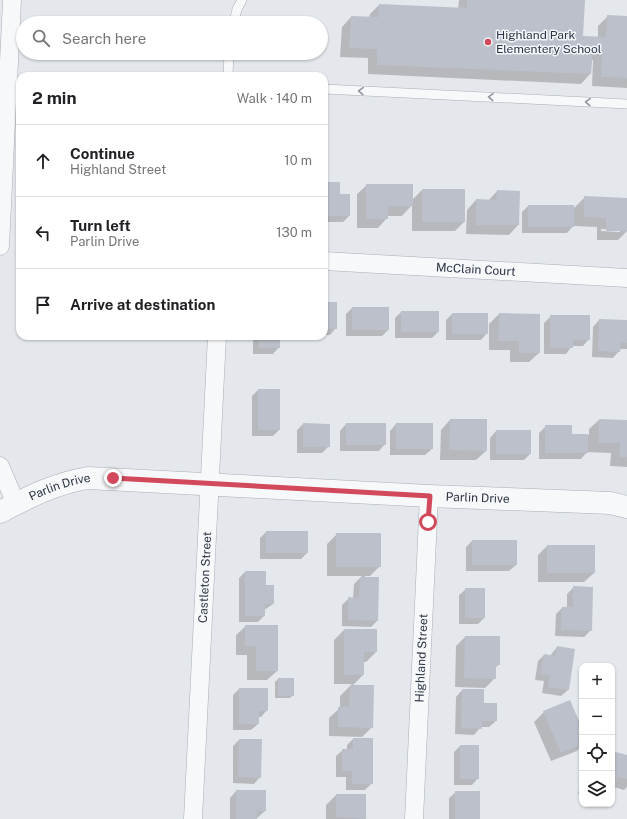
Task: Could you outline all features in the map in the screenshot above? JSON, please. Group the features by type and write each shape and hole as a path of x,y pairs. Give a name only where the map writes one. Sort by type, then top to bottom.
{"street":[{"path":"0,246 3,102 12,0"},
{"name":"McClain Court","path":"328,261 627,278"},
{"name":"Castleton Street","path":"193,819 217,340"},
{"path":"0,466 8,508"},
{"name":"Parlin Drive","path":"8,508 46,489 88,478 610,504 627,507"},
{"name":"Highland Street","path":"414,819 430,496"}],"lane":[{"path":"236,16 237,9 242,0"},
{"path":"228,72 229,60"},
{"path":"328,89 627,104"}],"building":[{"name":"Highland Park Elementery School","path":"467,0 585,0 583,36 606,37 607,15 627,16 627,78 601,77 602,51 593,50 591,74 377,65 377,49 349,48 351,16 378,17 379,4 467,8"},
{"path":"328,182 340,182 340,194 350,194 350,216 328,216"},
{"path":"366,184 413,184 413,206 388,206 388,219 366,219"},
{"path":"422,189 465,189 465,222 422,222"},
{"path":"497,190 520,191 519,225 476,225 476,199 496,200"},
{"path":"584,196 627,198 627,231 606,231 606,218 584,217"},
{"path":"528,205 574,205 574,227 528,227"},
{"path":"328,302 337,302 337,329 328,329"},
{"path":"352,307 389,307 389,330 352,330"},
{"path":"401,311 439,311 439,332 401,332"},
{"path":"452,313 488,313 488,334 452,334"},
{"path":"499,313 540,314 540,353 519,353 519,341 498,341"},
{"path":"550,315 590,315 590,340 573,340 573,348 550,348"},
{"path":"599,319 627,320 627,343 621,342 620,352 598,351"},
{"path":"259,340 280,340 280,348 259,348"},
{"path":"258,389 280,389 280,430 258,430"},
{"path":"450,419 487,419 487,451 449,450"},
{"path":"599,419 627,420 627,457 619,457 620,443 598,443"},
{"path":"303,423 330,424 330,447 303,447"},
{"path":"346,423 386,423 386,445 346,445"},
{"path":"396,423 433,423 433,449 396,449"},
{"path":"545,425 572,425 572,434 588,434 588,453 545,453"},
{"path":"496,430 531,430 531,454 496,454"},
{"path":"266,531 308,531 308,553 266,553"},
{"path":"336,533 381,533 381,567 336,567"},
{"path":"472,540 517,540 517,565 472,565"},
{"path":"547,545 595,545 595,573 547,573"},
{"path":"245,571 266,571 266,585 274,585 274,604 265,604 265,616 245,616"},
{"path":"360,577 379,577 378,621 348,620 348,597 359,598"},
{"path":"573,586 593,587 592,631 561,630 562,607 573,607"},
{"path":"465,588 485,588 485,618 465,618"},
{"path":"245,625 278,625 278,671 256,671 256,646 245,646"},
{"path":"344,629 377,629 377,652 364,652 364,675 344,675"},
{"path":"465,636 500,636 500,665 496,665 496,679 464,678"},
{"path":"557,646 575,649 569,690 548,687 550,675 540,674 544,654 555,656"},
{"path":"278,678 294,678 294,696 278,696"},
{"path":"350,685 374,685 373,728 338,727 338,707 349,707"},
{"path":"239,688 268,688 268,711 259,711 259,724 239,724"},
{"path":"462,689 484,689 484,703 497,703 497,721 482,721 482,729 461,728"},
{"path":"570,700 579,721 579,745 561,753 543,711"},
{"path":"353,738 373,738 373,784 352,784 352,771 342,771 342,749 353,749"},
{"path":"239,739 262,739 261,778 238,777"},
{"path":"460,745 479,745 479,779 460,779"},
{"path":"615,752 627,755 627,779 618,777 615,788"},
{"path":"236,790 266,790 266,811 257,811 257,819 236,819"},
{"path":"455,791 480,791 480,819 455,819"},
{"path":"336,794 366,794 366,819 336,817"}],"place":[{"name":"Highland Park Elementery School","path":"488,42"}],"route":[{"path":"113,478 430,496 428,522"}]}
